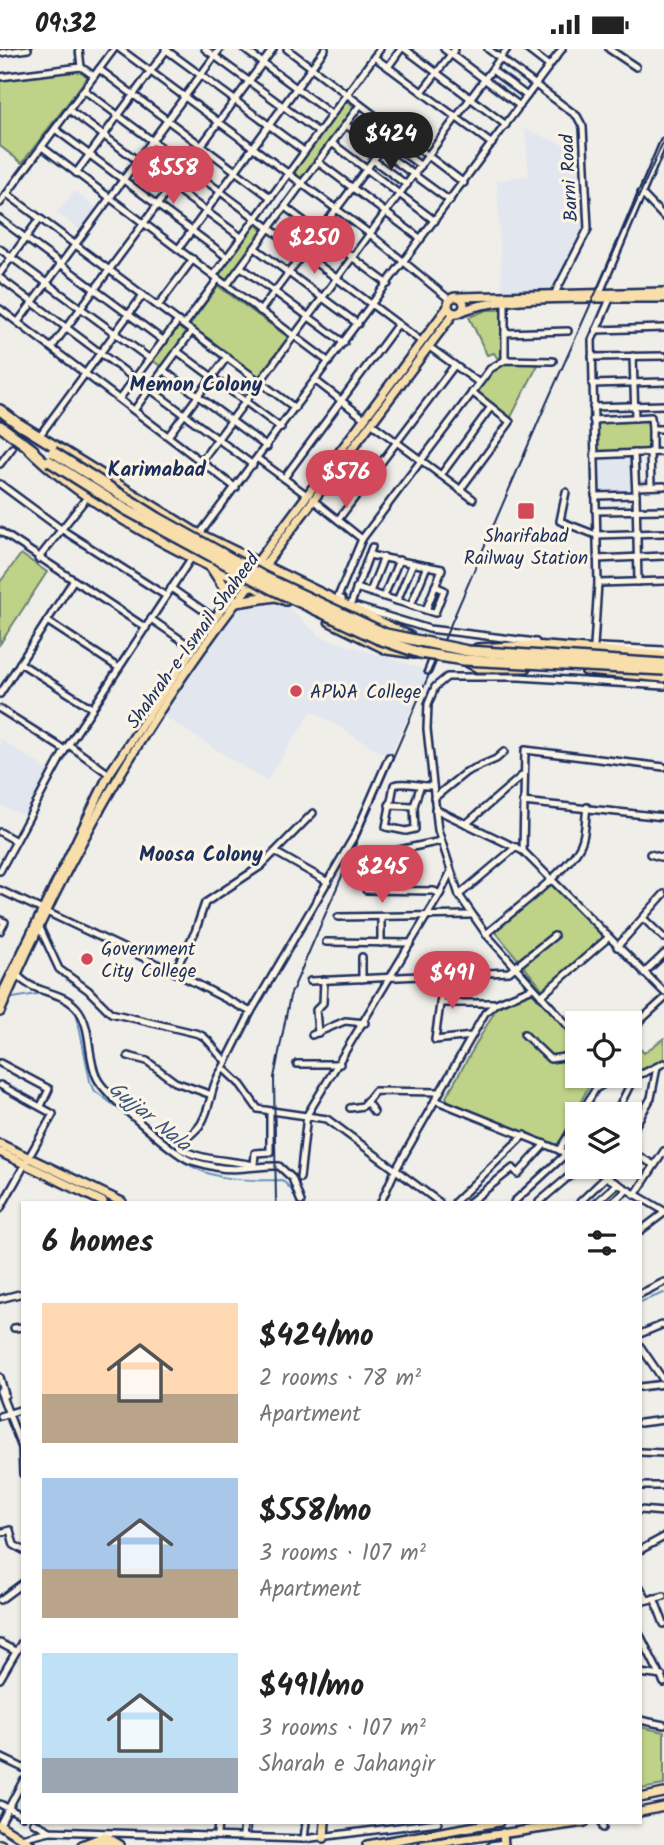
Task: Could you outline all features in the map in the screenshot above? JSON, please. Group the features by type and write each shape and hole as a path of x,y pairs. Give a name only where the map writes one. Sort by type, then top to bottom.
{"highway":[{"path":"0,410 19,424 52,456 125,509 261,583 376,638 420,653"},
{"path":"19,424 200,535 418,642"},
{"path":"0,426 88,496 192,557 295,603 387,649 664,670"},
{"path":"25,445 52,456 264,577 386,634 466,655 664,656"},
{"path":"210,566 224,585 231,602 277,596"},
{"path":"466,655 478,667 664,677"}],"main road":[{"path":"460,297 598,297 664,292"},
{"path":"453,308 465,305 460,297"},
{"path":"453,308 460,297"},
{"path":"598,297 664,298"},
{"path":"453,308 553,298"},
{"name":"Shahrah-e-Ismail Shaheed","path":"0,998 40,928 43,912 117,776 171,691 231,602 453,308"},
{"name":"Shahrah-e-Ismail Shaheed","path":"0,1012 43,912 109,774 214,618 231,602"},
{"path":"0,1144 94,1197 116,1201"},
{"path":"0,1152 26,1161"},
{"path":"642,1798 664,1793"},
{"path":"642,1812 664,1807"},
{"path":"324,1838 326,1824"},
{"path":"367,1845 483,1824"},
{"path":"423,1845 570,1824"},
{"path":"0,1825 29,1842"},
{"path":"503,1833 504,1844"},
{"path":"82,1845 100,1837 110,1837 115,1844"},
{"path":"94,1845 115,1844"}],"street":[{"path":"0,53 29,49"},
{"path":"79,49 81,67"},
{"path":"0,203 114,49"},
{"path":"120,49 370,235 404,262 453,308"},
{"path":"76,173 166,49 304,152"},
{"path":"205,49 318,132"},
{"path":"18,322 220,49"},
{"path":"244,49 331,114"},
{"path":"52,347 272,49"},
{"path":"287,49 464,183"},
{"path":"179,248 325,49"},
{"path":"184,325 241,237 380,49"},
{"path":"388,67 403,49 506,125"},
{"path":"444,49 453,52 520,106"},
{"name":"Barni Road","path":"488,49 577,116 583,127 587,229 553,298"},
{"path":"202,460 507,49"},
{"path":"527,49 549,65"},
{"path":"200,535 562,49"},
{"path":"610,49 636,67"},
{"path":"422,92 453,52"},
{"path":"374,57 492,144"},
{"path":"0,76 81,67 94,76"},
{"path":"99,69 270,197"},
{"path":"492,70 527,96"},
{"path":"84,90 478,382"},
{"path":"227,285 360,105"},
{"path":"69,110 241,237"},
{"path":"346,125 450,201"},
{"path":"55,129 227,257"},
{"path":"260,311 395,131"},
{"path":"387,141 421,166"},
{"path":"332,143 435,221"},
{"path":"598,297 663,145"},
{"path":"41,147 329,362"},
{"path":"373,160 407,185"},
{"path":"318,162 422,239"},
{"path":"641,193 664,217"},
{"path":"7,194 295,408"},
{"path":"285,207 388,284"},
{"path":"40,218 0,276 135,379"},
{"path":"0,219 164,341"},
{"path":"0,249 150,359"},
{"path":"255,249 358,324"},
{"path":"158,306 193,259"},
{"path":"241,267 344,342"},
{"path":"40,435 143,295"},
{"path":"594,646 598,583 592,357 596,330 610,299"},
{"path":"505,302 505,360"},
{"path":"0,309 236,488"},
{"path":"120,398 178,321"},
{"path":"284,478 398,324"},
{"path":"596,330 664,328"},
{"path":"135,409 192,331"},
{"path":"505,333 568,331"},
{"path":"177,351 281,428"},
{"path":"633,356 635,418"},
{"path":"592,357 664,356"},
{"path":"169,435 227,357"},
{"path":"553,361 505,360 496,363 478,382 362,539 338,597 394,620 444,632 594,646 664,656"},
{"path":"338,520 454,366"},
{"path":"163,370 267,447"},
{"path":"316,381 473,499"},
{"path":"592,384 664,382"},
{"path":"150,389 253,465"},
{"path":"460,490 510,422 472,392"},
{"path":"593,407 664,405"},
{"path":"441,475 491,407"},
{"path":"593,420 652,417 651,486"},
{"path":"652,429 664,429"},
{"path":"0,464 12,448"},
{"path":"594,454 664,452"},
{"path":"634,453 639,533 638,582"},
{"path":"258,459 362,539"},
{"path":"0,484 61,529 166,596"},
{"path":"636,487 664,486"},
{"path":"566,492 560,521 596,535 664,533"},
{"path":"595,496 636,495"},
{"path":"38,559 88,496"},
{"path":"596,511 664,510"},
{"path":"1,534 146,628"},
{"path":"351,604 372,547"},
{"path":"369,555 442,569 426,610"},
{"path":"597,559 664,556"},
{"path":"0,871 67,747 192,557"},
{"path":"370,592 384,557"},
{"path":"384,596 398,560"},
{"path":"397,601 413,563"},
{"path":"411,605 427,566"},
{"path":"598,583 664,581"},
{"path":"0,694 73,582"},
{"path":"356,588 435,613 443,590 435,586"},
{"path":"171,588 214,618"},
{"path":"151,619 193,648"},
{"path":"47,621 118,668"},
{"path":"428,671 444,632"},
{"path":"20,663 92,708"},
{"path":"565,1023 470,915 459,895 441,841 435,809 428,704 435,687 447,677 519,677 664,686"},
{"path":"0,709 109,774"},
{"path":"523,852 525,750 664,767"},
{"path":"434,798 466,772 496,759 504,751"},
{"path":"270,1113 270,1152 255,1153 254,1165 221,1158 198,1157 180,1148 182,1142 203,1121 209,1094 225,1060 356,833 389,757"},
{"path":"466,824 524,774"},
{"path":"420,787 414,806 415,829 406,831 386,827 396,784 433,786"},
{"path":"523,802 664,817"},
{"path":"389,805 414,806"},
{"path":"486,934 550,879 580,847 587,807"},
{"path":"435,809 523,852 664,992"},
{"path":"174,972 195,932 205,903 261,866 313,813"},
{"path":"0,832 16,841"},
{"path":"366,857 441,841"},
{"path":"459,895 516,847"},
{"path":"275,852 328,882"},
{"path":"650,854 664,858"},
{"path":"300,1178 307,1115 365,1023 450,873"},
{"path":"0,890 174,972 251,1012"},
{"path":"366,890 434,891 440,894"},
{"path":"617,947 664,894"},
{"path":"338,917 470,915"},
{"path":"380,943 381,918"},
{"path":"643,918 664,938"},
{"path":"0,920 5,922 0,931"},
{"path":"40,928 59,969 111,1013 199,1034 225,1060"},
{"path":"310,981 509,972 554,936"},
{"path":"541,996 608,938"},
{"path":"326,942 411,943"},
{"path":"644,973 664,954"},
{"path":"362,957 362,979"},
{"path":"444,975 435,1040 472,1035"},
{"path":"13,978 70,999 81,1014 95,1075 101,1085 112,1098 187,1158 228,1168 250,1170 279,1165 294,1181 301,1201"},
{"path":"324,980 323,1003 316,1010 315,1034 345,1021 365,1023"},
{"path":"381,1201 394,1171 485,1013 496,1003 533,988"},
{"path":"642,1019 664,999"},
{"path":"440,1003 496,1003"},
{"path":"523,1034 550,1059 565,1057"},
{"path":"128,1056 147,1061 175,1082 209,1094"},
{"path":"0,1063 49,1089 41,1106"},
{"path":"642,1072 664,1063"},
{"path":"297,1064 340,1064"},
{"path":"642,1113 650,1098 657,1067"},
{"path":"223,1068 241,1085 258,1109 270,1113 327,1119 438,1201"},
{"path":"0,1085 54,1114 0,1209"},
{"path":"588,1102 596,1088"},
{"path":"349,1108 363,1106 375,1091 439,1092"},
{"path":"435,1100 565,1153"},
{"path":"366,1101 373,1112"},
{"path":"456,1201 524,1135"},
{"path":"559,1150 565,1140"},
{"path":"471,1201 513,1168 517,1174 545,1144"},
{"path":"635,1195 664,1151"},
{"path":"515,1201 565,1155"},
{"path":"642,1158 654,1165"},
{"path":"540,1201 566,1179"},
{"path":"581,1201 604,1179"},
{"path":"609,1179 664,1212 642,1229"},
{"path":"538,1180 550,1192"},
{"path":"598,1201 617,1184"},
{"path":"614,1201 627,1190"},
{"path":"642,1206 648,1202"},
{"path":"642,1293 664,1282"},
{"path":"0,1299 21,1294"},
{"path":"642,1332 664,1324"},
{"path":"14,1328 21,1328"},
{"path":"642,1349 664,1382 642,1387"},
{"path":"0,1377 7,1415"},
{"path":"0,1391 21,1446"},
{"path":"642,1423 664,1420"},
{"path":"642,1452 664,1453"},
{"path":"642,1486 664,1486"},
{"path":"642,1510 664,1512"},
{"path":"0,1533 10,1530 14,1545 21,1549"},
{"path":"642,1549 664,1537"},
{"path":"0,1600 21,1584"},
{"path":"664,1596 647,1600 664,1624"},
{"path":"642,1639 663,1678"},
{"path":"0,1643 15,1651"},
{"path":"0,1679 21,1643"},
{"path":"642,1673 663,1678"},
{"path":"642,1720 664,1725"},
{"path":"0,1756 21,1767"},
{"path":"0,1825 21,1785"},
{"path":"0,1804 21,1815"},
{"path":"37,1824 50,1831 217,1834 304,1839 425,1824"},
{"path":"217,1834 218,1824"},
{"path":"243,1835 244,1824"},
{"path":"304,1839 306,1824"},
{"path":"446,1824 447,1831"},
{"path":"29,1842 50,1831"},
{"path":"491,1845 504,1844"}],"shaded area":[{"path":"525,129 582,152 584,226 552,289 502,290 497,181 529,175"},
{"path":"74,191 100,211 84,232 57,213"},
{"path":"635,453 636,495 595,496 594,455"},
{"name":"APWA College","path":"277,601 288,607 319,636 429,671 389,757 312,711 266,781 157,712 236,602"},
{"path":"0,739 53,773 28,818 0,805"}],"green space":[{"path":"80,68 89,75 22,163 0,146 0,80"},
{"path":"344,99 356,108 302,182 290,173"},
{"path":"253,223 265,232 227,283 217,274"},
{"path":"218,286 289,338 260,378 189,326"},
{"path":"487,310 502,310 503,357 498,359 494,353 487,355 469,317"},
{"path":"177,326 188,335 163,368 152,360"},
{"path":"506,361 539,363 510,419 475,391 493,369"},
{"path":"651,417 652,452 594,455 593,420"},
{"path":"21,554 47,572 0,644 0,582"},
{"path":"555,884 606,940 544,991 494,930 548,886"},
{"path":"532,992 565,1027 565,1088 588,1088 581,1102 565,1102 565,1132 558,1146 448,1101 446,1097 497,1007"},
{"path":"664,1038 664,1059 642,1070 642,1051 644,1053"},
{"path":"642,1727 664,1732 664,1785 642,1789"}],"waterway":[{"name":"Gujjar Nala","path":"7,999 43,993"},
{"name":"Gujjar Nala","path":"60,999 70,1005"},
{"name":"Gujjar Nala","path":"76,1011 90,1081 95,1091 131,1118"},
{"name":"Gujjar Nala","path":"170,1151 209,1174 237,1179 282,1180 291,1189 297,1201"},
{"name":"Gujjar Nala","path":"642,1301 664,1293"}],"railway":[{"path":"276,1201 274,1078 290,996 546,404 664,140"},
{"path":"250,1831 251,1824"}],"place":[{"name":"Sharifabad Railway Station","path":"526,511"},
{"name":"APWA College","path":"296,691"},
{"name":"Government City College","path":"87,959"}],"district":[{"name":"Memon Colony","path":"196,384"},
{"name":"Karimabad","path":"157,469"},
{"name":"Moosa Colony","path":"201,854"}]}
